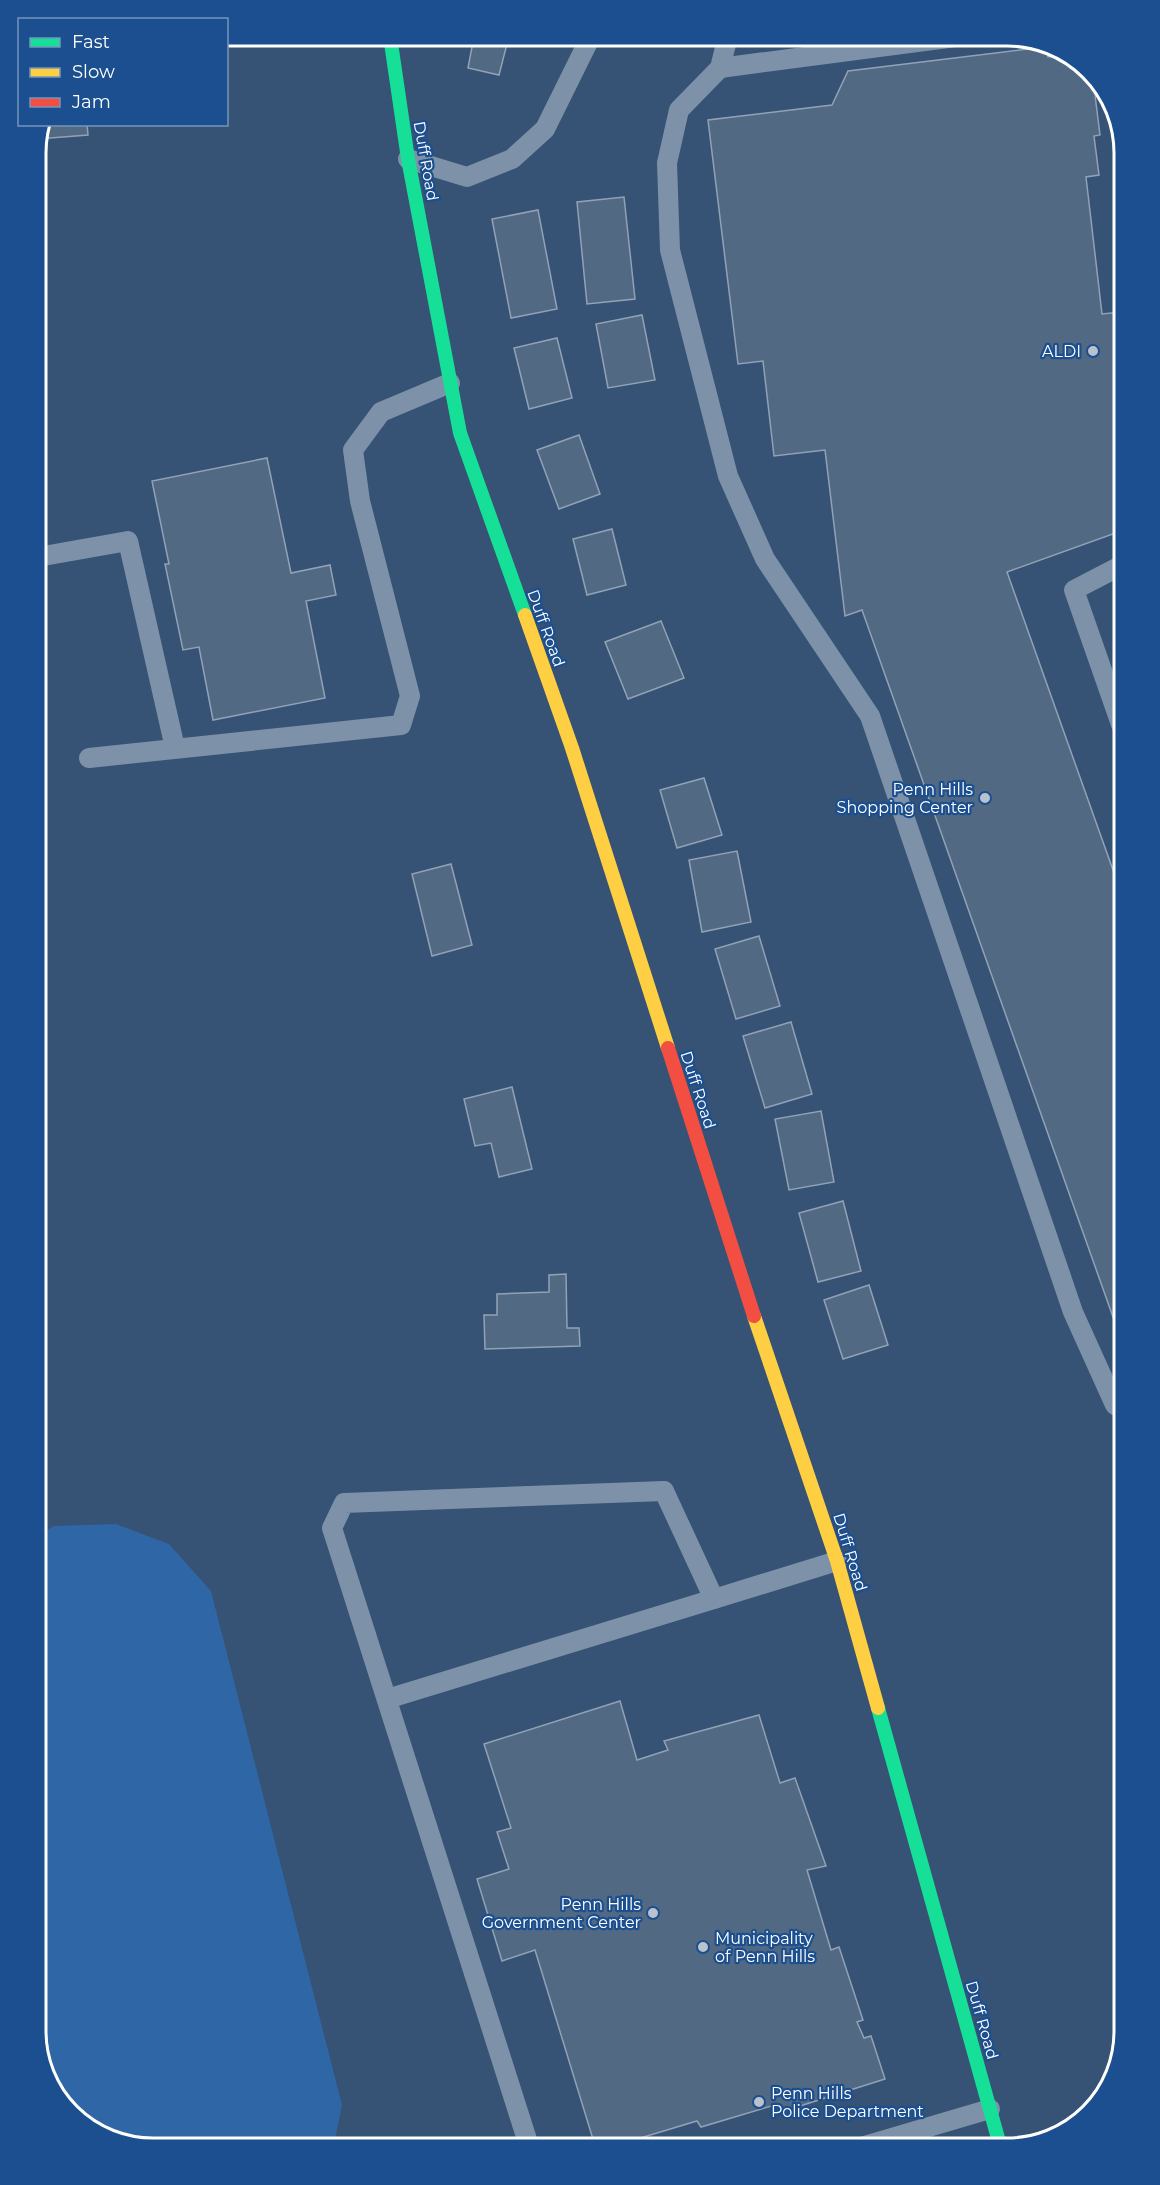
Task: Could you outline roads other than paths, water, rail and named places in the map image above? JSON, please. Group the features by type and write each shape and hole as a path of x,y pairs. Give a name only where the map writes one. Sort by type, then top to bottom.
{"street":[{"name":"Duff Road","path":"392,47 408,159 460,434 572,748 758,1329 837,1562 998,2138"}],"lane":[{"path":"408,159 467,177 512,159 545,129 586,47"},
{"path":"725,47 720,68 678,110 667,163 670,250 729,476 765,560 870,716 1073,1312 1114,1403"},
{"path":"720,68 845,47"},
{"path":"89,758 401,725 410,696 360,501 353,450 381,412 450,382"},
{"path":"49,555 128,541 175,748"},
{"path":"1114,569 1074,590 1114,704"},
{"path":"527,2138 332,1528 344,1503 664,1491 714,1599"},
{"path":"387,1699 837,1562"},
{"path":"901,2138 990,2109"}],"place":[{"name":"ALDI","path":"1093,351"},
{"name":"Penn Hills Shopping Center","path":"985,798"},
{"name":"Penn Hills Government Center","path":"653,1913"},
{"name":"Municipality of Penn Hills","path":"703,1947"},
{"name":"Penn Hills Police Department","path":"759,2102"}]}
